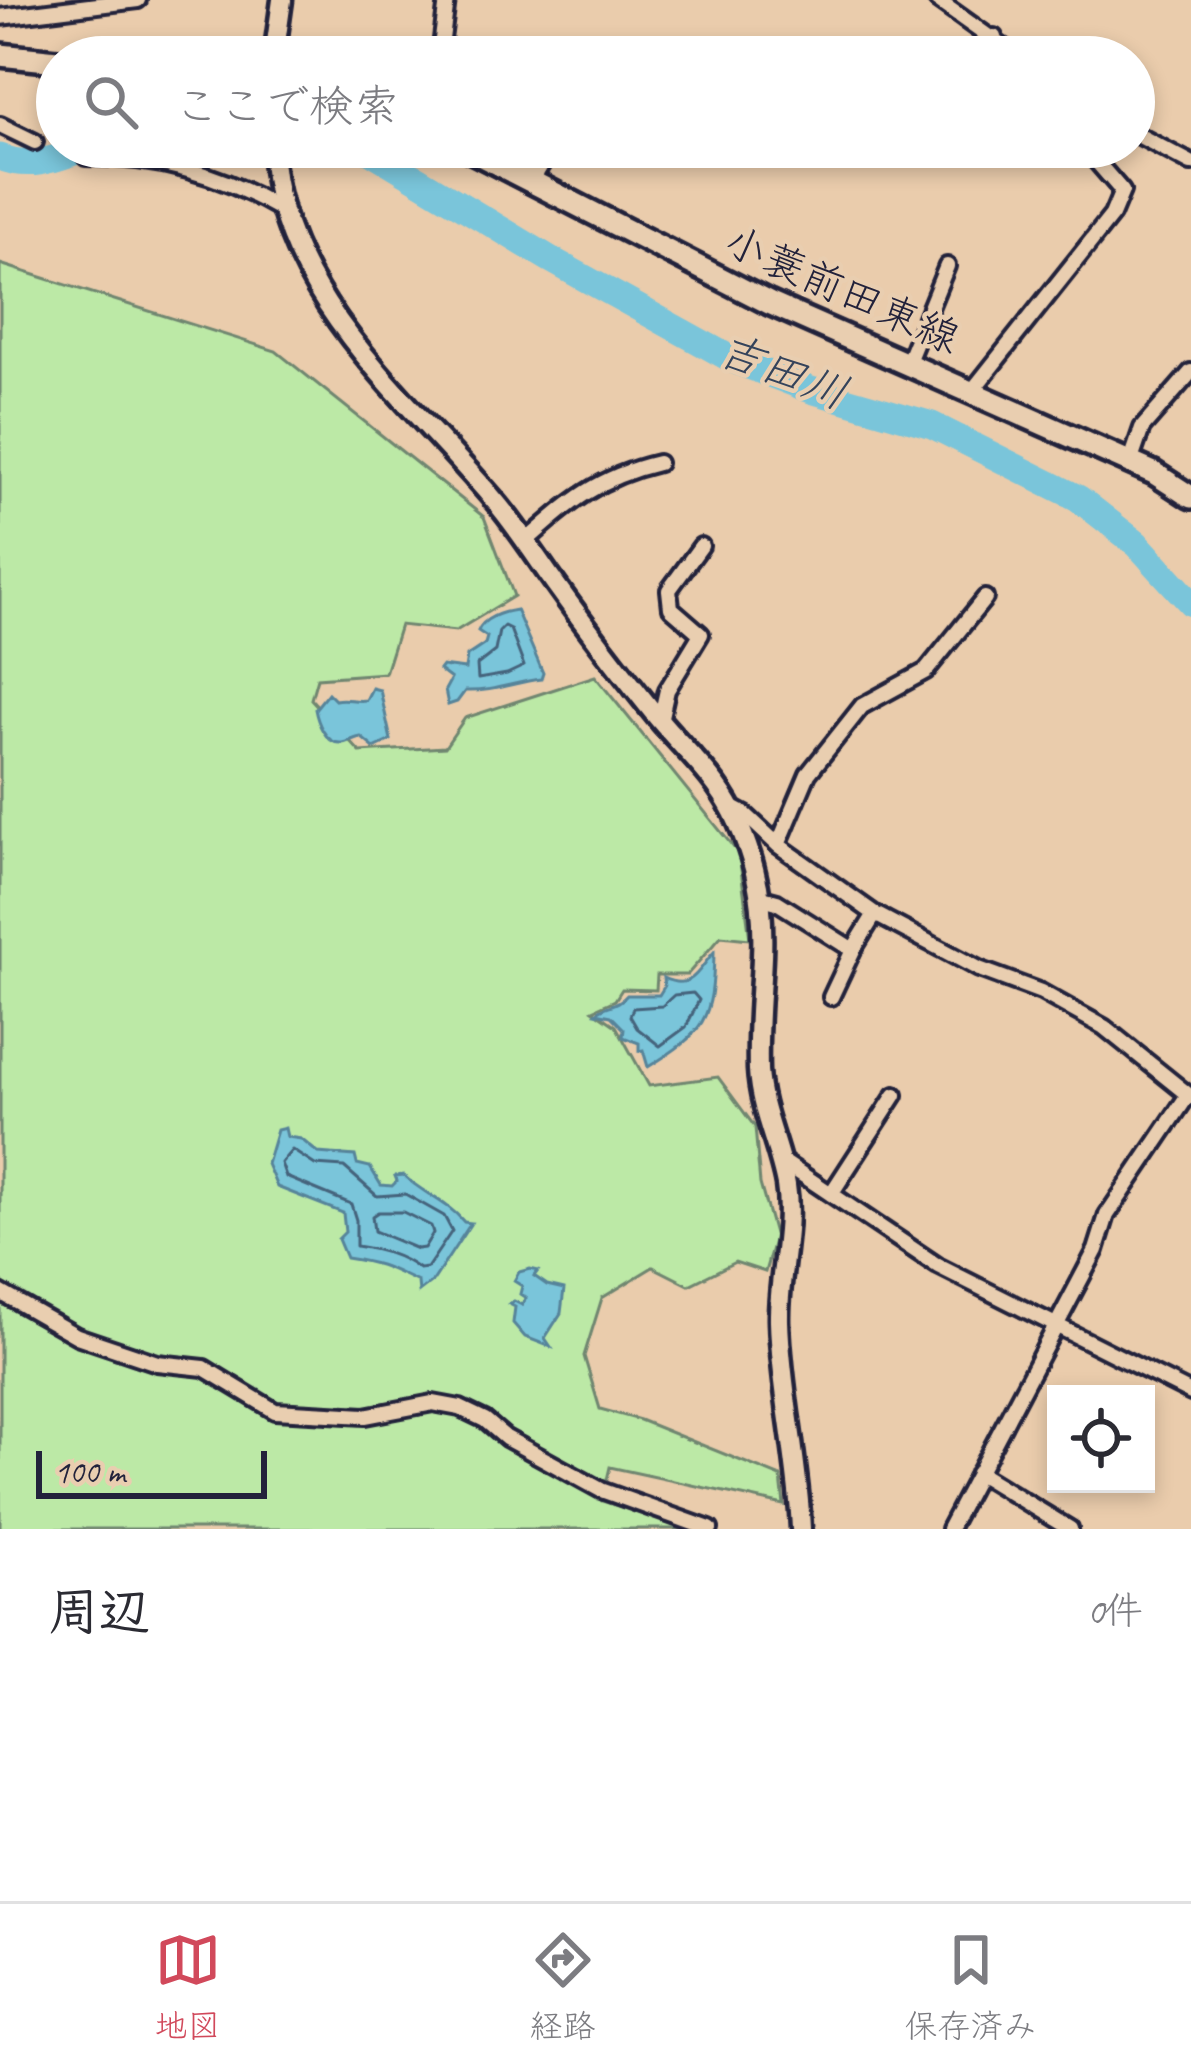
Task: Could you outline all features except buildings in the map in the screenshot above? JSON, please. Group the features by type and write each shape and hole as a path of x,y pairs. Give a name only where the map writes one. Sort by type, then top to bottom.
{"main road":[{"path":"0,56 36,60"},
{"name":"小蓑前田東線","path":"507,168 769,303 1130,463 1191,497"}],"street":[{"path":"0,17 138,0"},
{"path":"277,36 281,0"},
{"path":"442,36 447,0"},
{"path":"938,0 991,36"},
{"path":"0,125 35,142"},
{"path":"1155,144 1191,164"},
{"path":"185,168 280,208"},
{"path":"274,168 280,208 294,245 362,354 415,418 498,504 660,721 731,807 754,860 762,898 758,1074 787,1201 778,1313 780,1369 801,1529"},
{"path":"532,180 539,168"},
{"path":"972,391 1112,215 1122,191 1102,168"},
{"path":"907,364 947,266"},
{"path":"1130,463 1142,428 1191,372"},
{"path":"526,542 580,494 624,471 658,463"},
{"path":"660,721 667,690 701,634 670,608 669,590 701,547"},
{"path":"778,845 808,774 862,706 926,671 985,598"},
{"path":"731,807 875,914 1104,1027 1187,1094"},
{"path":"762,898 777,902 853,950"},
{"path":"831,997 875,914"},
{"path":"950,1529 1096,1250 1107,1215 1187,1094 1191,1075"},
{"path":"831,1194 896,1095"},
{"path":"779,1159 938,1266 1191,1393"},
{"path":"0,1292 77,1336 158,1363 204,1368 275,1411 364,1416 433,1403 460,1408 601,1490 710,1529"},
{"path":"978,1473 1070,1529"}],"green space":[{"path":"0,264 276,351 484,517 514,596 456,631 400,625 385,673 317,678 311,699 360,752 445,747 465,718 595,676 739,854 750,939 721,936 687,975 657,975 656,990 622,989 615,1000 593,1010 616,1026 649,1086 718,1077 755,1127 760,1184 775,1237 765,1272 735,1262 689,1285 653,1267 602,1298 584,1356 600,1409 640,1420 781,1477 784,1505 610,1467 602,1501 692,1529 0,1529"}],"water":[{"path":"516,610 543,673 541,679 465,691 448,705 445,690 451,679 439,670 442,666 465,669 467,656 485,644 487,637 478,631 480,626"},
{"path":"372,688 380,690 391,740 374,748 361,737 342,743 331,740 315,709 328,693 335,700 366,700"},
{"path":"714,952 711,994 702,1022 682,1044 648,1067 639,1043 623,1037 624,1029 611,1016 596,1013 627,995 659,995 663,978 688,980"},
{"path":"285,1128 287,1137 301,1139 318,1153 355,1156 357,1164 370,1167 381,1185 392,1186 395,1176 403,1175 471,1223 433,1281 419,1292 418,1282 399,1273 346,1258 338,1239 345,1232 343,1213 277,1187 267,1164 277,1130"},
{"path":"538,1271 534,1276 547,1285 564,1289 561,1313 545,1338 551,1347 525,1337 513,1323 515,1307 509,1304 522,1305 526,1298 520,1294 522,1286 514,1281 519,1272"}],"waterway":[{"name":"吉田川","path":"0,157 36,162"},
{"name":"吉田川","path":"399,168 550,259 733,360 811,390 932,425 1078,498 1137,544 1191,603"}]}
